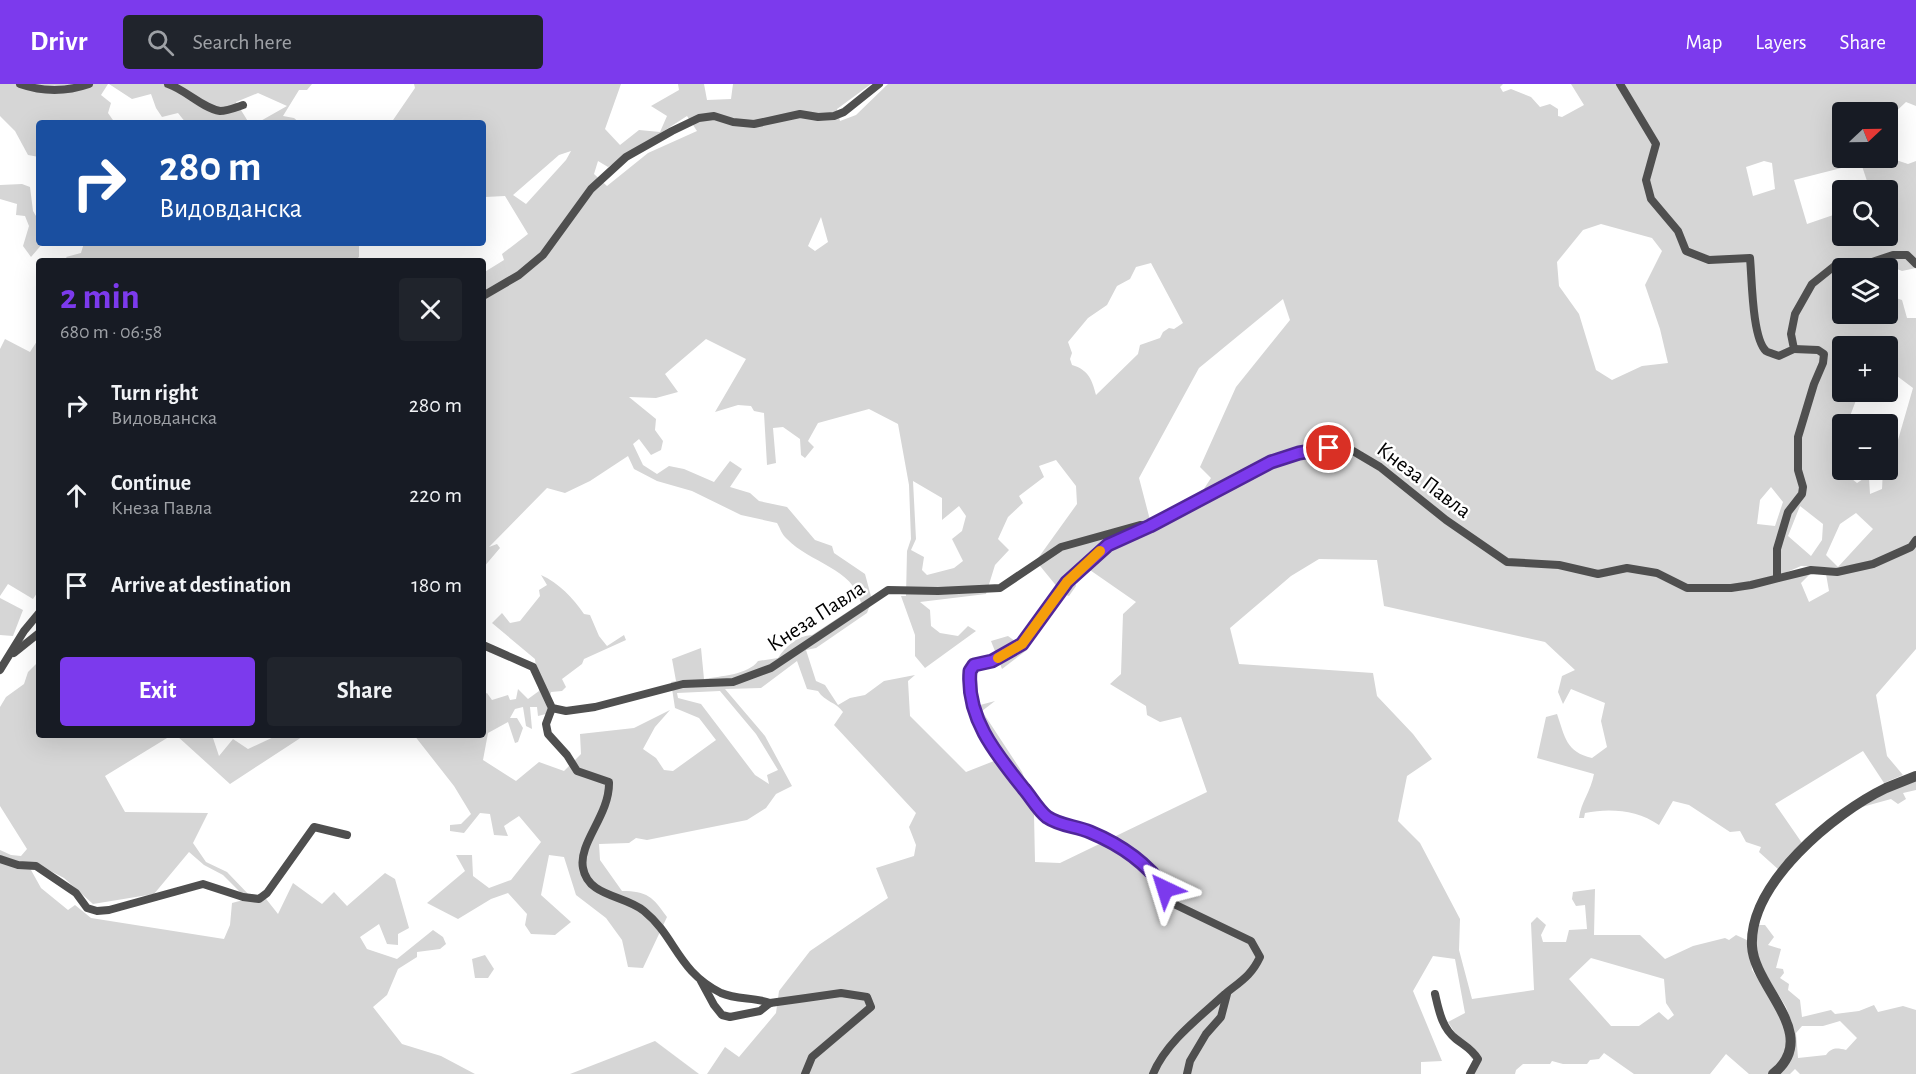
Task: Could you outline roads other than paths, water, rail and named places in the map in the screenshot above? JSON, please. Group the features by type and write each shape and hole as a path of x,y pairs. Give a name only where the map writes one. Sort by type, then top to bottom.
{"street":[{"path":"20,84 38,89 63,90 72,90 89,84"},
{"path":"168,84 182,89 205,105 221,111 243,105"},
{"path":"486,294 502,286 543,255 591,189 626,158 672,131 699,118 714,116 733,122 754,124 800,114 834,116 844,112 879,84"},
{"path":"1620,84 1656,144 1646,180 1651,199 1678,231 1686,251 1709,260 1750,258 1759,339 1767,351 1779,356 1794,349 1818,350 1824,354 1823,363 1797,437 1798,470 1803,487 1802,494 1788,512 1777,549 1777,578"},
{"path":"1794,349 1791,334 1795,314 1812,284 1837,264 1872,262 1893,255 1906,255 1916,264"},
{"name":"Кнеза Павла","path":"552,708 566,711 595,707 683,684 733,682 771,668 888,590 1000,588 1061,547 1140,525 1150,526 1271,462 1299,453 1329,448 1353,451 1380,467 1446,520 1508,562 1559,565 1598,574 1627,568 1657,573 1688,588 1731,588 1811,570 1837,572 1873,564 1911,547 1916,540"},
{"path":"1150,526 1108,545 1089,560 1067,582 1022,644 992,661 974,665 969,677 976,717 989,743 1046,816 1069,827 1089,831 1127,851 1154,873 1176,905 1251,941 1260,957 1253,973 1228,992 1167,1051 1153,1074"},
{"path":"0,670 24,631 36,617"},
{"path":"11,655 36,635"},
{"path":"486,646 532,667 552,708 546,724 548,734 567,755 577,771 609,782 609,793 604,812 585,850 582,866 586,876 602,892 642,909 656,922 680,960 700,980 721,993 737,999 770,1003 841,993 867,997 871,1002 871,1008 866,1013 812,1058 805,1074"},
{"path":"1773,1074 1786,1061 1790,1049 1790,1036 1781,1008 1755,962 1752,934 1759,908 1780,874 1823,831 1885,789 1916,776"},
{"path":"0,858 18,865 36,867 76,893 87,908 98,911 203,884 243,897 259,899 267,893 314,828 347,835"},
{"path":"700,980 707,996 722,1015 738,1016 766,1008 770,1003"},
{"path":"1187,1074 1190,1061 1206,1034 1221,1017 1228,992"},
{"path":"1435,994 1446,1029 1454,1038 1473,1050 1478,1059 1470,1074"}]}
